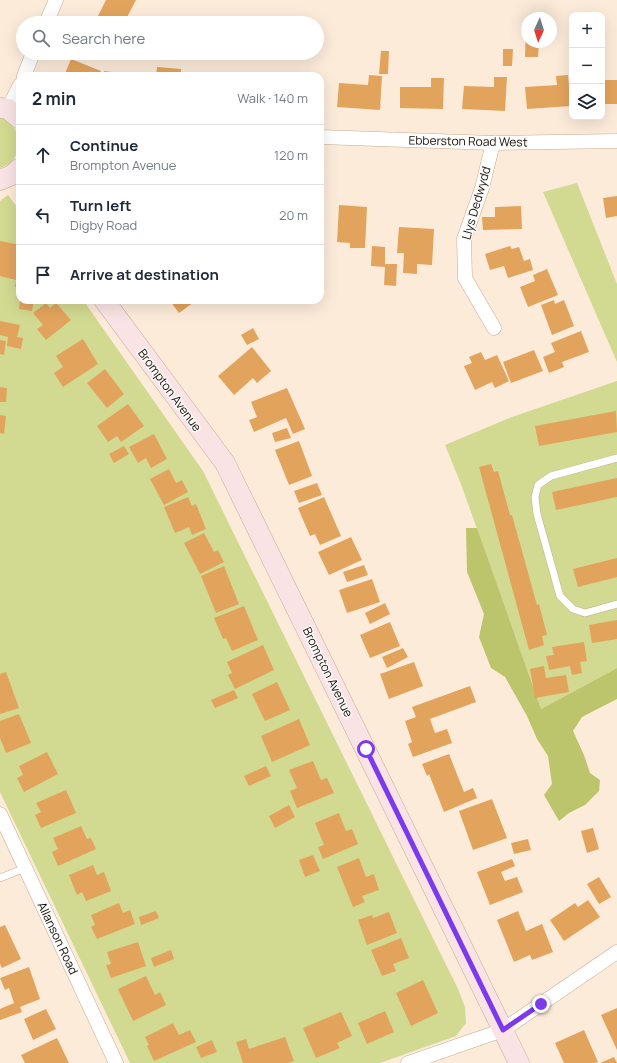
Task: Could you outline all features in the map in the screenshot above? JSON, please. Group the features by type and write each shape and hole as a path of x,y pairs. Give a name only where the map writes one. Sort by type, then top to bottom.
{"main road":[{"name":"Brompton Avenue","path":"107,304 225,464 519,1063"}],"street":[{"path":"49,16 56,0"},
{"path":"26,72 30,60"},
{"path":"9,112 16,95"},
{"name":"Ebberston Road West","path":"324,137 493,143 617,141"},
{"name":"Llys Dedwydd","path":"493,143 482,188 464,239 465,278 494,328"},
{"name":"Allanson Road","path":"0,814 116,1063"},
{"path":"408,1063 503,1030 617,952"}],"lane":[{"path":"617,458 551,476 538,485 535,497 537,514 560,596 573,609 585,613 617,604"},
{"path":"0,878 25,868"}],"green space":[{"path":"0,117 8,121 16,133 16,154 8,164 0,168"},
{"path":"577,183 617,284 617,362 543,192"},
{"path":"8,195 16,206 16,304 86,304 203,471 458,989 465,1007 466,1023 456,1036 380,1063 130,1063 0,792 0,201"},
{"path":"617,381 617,668 541,709 461,484 445,445 512,417"},
{"path":"466,528 477,528 541,709 617,668 617,699 582,717 573,731 590,773 600,780 599,791 585,805 569,813 559,821 544,795 552,784 548,756 537,739 527,716 505,677 491,668 479,637 484,614 467,572"}],"building":[{"path":"106,0 136,0 128,16 98,16"},
{"path":"525,48 539,48 538,57 525,57"},
{"path":"503,49 513,49 512,66 503,66"},
{"path":"381,51 389,51 388,74 379,74"},
{"path":"71,60 101,71 101,72 66,72"},
{"path":"157,67 181,69 181,72 156,72"},
{"path":"369,75 382,76 380,110 337,107 339,83 368,85"},
{"path":"568,75 569,106 527,109 525,87 557,85 556,76"},
{"path":"494,77 507,77 505,111 462,109 464,86 494,87"},
{"path":"431,78 444,78 443,109 400,108 400,87 431,87"},
{"path":"605,80 617,80 617,104 605,104"},
{"path":"617,196 617,216 606,218 603,198"},
{"path":"339,205 367,207 365,248 350,248 350,243 337,242"},
{"path":"521,206 522,229 483,230 482,217 495,217 495,207"},
{"path":"399,227 434,229 432,265 417,264 417,274 403,273 404,253 397,253"},
{"path":"0,241 16,244 16,280 0,276"},
{"path":"372,246 385,247 385,264 397,264 396,286 384,285 385,267 371,266"},
{"path":"510,246 512,249 519,247 524,261 530,259 533,270 508,278 504,266 490,270 485,254"},
{"path":"547,269 558,295 528,307 520,287 535,281 533,275"},
{"path":"554,300 555,304 564,300 574,326 552,335 541,305"},
{"path":"20,304 33,304 32,311 19,309"},
{"path":"45,304 47,304 50,308 57,304 71,320 46,340 37,329 43,325 33,313"},
{"path":"172,304 191,304 179,313"},
{"path":"0,321 20,325 17,337 23,338 21,349 7,346 8,337 0,335"},
{"path":"253,328 259,339 247,345 241,335"},
{"path":"581,331 589,352 562,362 564,367 549,373 543,357 555,352 551,343"},
{"path":"83,339 98,364 63,387 54,373 63,367 56,356"},
{"path":"0,340 6,341 4,355 0,354"},
{"path":"252,347 271,371 257,383 253,378 234,395 218,376"},
{"path":"534,350 543,371 511,383 503,362"},
{"path":"481,352 485,360 497,355 509,381 495,388 492,382 475,390 464,366 472,363 469,357"},
{"path":"105,369 124,394 107,408 87,383"},
{"path":"0,387 7,388 6,402 0,402"},
{"path":"287,388 305,429 293,434 286,418 254,432 249,420 257,417 251,402"},
{"path":"128,404 144,426 121,442 117,436 108,442 97,426"},
{"path":"616,411 617,432 539,446 535,426"},
{"path":"0,415 6,416 4,434 0,433"},
{"path":"287,428 291,438 275,442 272,433"},
{"path":"154,434 167,459 151,468 146,458 138,463 129,447"},
{"path":"299,441 312,476 289,485 275,450"},
{"path":"124,446 129,454 114,463 109,454"},
{"path":"491,464 494,472 498,471 537,605 539,604 547,635 542,636 544,645 529,650 479,467"},
{"path":"169,469 176,483 182,480 188,492 164,505 150,479"},
{"path":"617,478 617,497 556,510 552,492"},
{"path":"317,483 322,495 299,503 294,491"},
{"path":"188,497 192,506 196,504 206,529 192,535 189,527 175,533 164,507"},
{"path":"324,497 341,536 320,545 315,534 310,536 298,508"},
{"path":"204,533 214,552 218,550 224,562 200,574 184,543"},
{"path":"351,537 362,560 329,575 318,552"},
{"path":"617,558 617,577 578,587 573,569"},
{"path":"364,565 368,575 347,582 343,572"},
{"path":"224,566 239,604 216,613 201,576"},
{"path":"372,579 380,602 347,613 339,590"},
{"path":"385,603 390,614 370,624 365,613"},
{"path":"244,606 258,640 232,651 226,638 223,639 214,618"},
{"path":"617,620 617,639 592,643 589,625"},
{"path":"390,622 400,646 370,658 360,635"},
{"path":"584,642 587,661 580,662 582,673 572,675 570,666 549,670 546,656 554,655 552,647"},
{"path":"263,645 274,670 235,689 228,675 232,673 227,662"},
{"path":"403,648 408,657 387,668 382,657"},
{"path":"414,662 423,686 389,699 380,674"},
{"path":"544,666 546,678 566,675 569,692 535,698 530,669"},
{"path":"6,672 19,708 0,714 0,674"},
{"path":"277,682 290,710 265,721 252,694"},
{"path":"470,686 476,702 430,719 435,733 447,729 452,743 413,757 408,744 412,742 405,721 416,717 412,707"},
{"path":"234,690 238,698 215,708 211,700"},
{"path":"19,714 31,743 6,753 0,738 0,721"},
{"path":"299,719 310,745 272,762 261,736"},
{"path":"47,752 58,774 24,792 17,778 23,775 19,766"},
{"path":"449,754 464,792 473,788 477,798 444,812 429,774 427,776 422,764"},
{"path":"313,761 321,780 327,778 334,793 297,808 290,791 297,788 289,770"},
{"path":"266,766 271,776 249,786 244,776"},
{"path":"66,790 76,813 41,828 35,815 41,812 36,803"},
{"path":"492,799 507,838 473,850 459,811"},
{"path":"289,805 295,817 275,828 269,816"},
{"path":"339,813 346,831 352,829 358,844 323,859 318,847 324,845 315,823"},
{"path":"81,826 87,839 91,838 96,849 58,866 52,852 58,849 53,838"},
{"path":"593,828 599,849 587,853 581,831"},
{"path":"528,839 531,850 514,854 511,843"},
{"path":"313,855 320,871 305,877 299,860"},
{"path":"359,858 366,877 374,874 379,890 362,896 365,902 353,907 337,867"},
{"path":"512,859 515,866 501,872 505,881 517,877 523,892 490,905 477,872"},
{"path":"93,865 97,875 104,872 111,891 86,901 82,892 77,895 69,875"},
{"path":"599,877 611,897 599,904 587,884"},
{"path":"588,900 600,917 564,941 550,920 575,903 578,907"},
{"path":"119,903 123,913 130,910 135,924 97,939 91,927 95,925 91,915"},
{"path":"156,911 159,918 141,925 139,917"},
{"path":"518,911 526,931 542,924 553,952 532,960 530,955 514,962 497,920"},
{"path":"389,912 397,933 367,945 358,920 372,915 373,918"},
{"path":"5,925 21,959 2,968 0,964 0,927"},
{"path":"401,938 409,958 393,964 396,971 382,976 371,950"},
{"path":"138,942 146,966 111,978 106,965 111,964 107,952"},
{"path":"171,950 174,959 154,967 151,958"},
{"path":"29,967 40,999 20,1007 22,1012 0,1020 0,1009 14,1003 9,988 5,990 0,978"},
{"path":"146,976 155,995 160,992 166,1005 133,1021 118,989"},
{"path":"423,980 438,1013 411,1026 396,993"},
{"path":"617,1008 617,1050 601,1015"},
{"path":"46,1009 56,1029 33,1040 24,1019"},
{"path":"385,1011 394,1032 367,1044 358,1023"},
{"path":"341,1012 352,1036 337,1043 340,1048 316,1058 303,1028"},
{"path":"173,1023 179,1035 190,1030 196,1042 154,1061 147,1046 149,1045 145,1037"},
{"path":"584,1030 598,1062 564,1063 555,1043"},
{"path":"285,1037 294,1061 288,1063 243,1063 236,1042 246,1039 249,1049"},
{"path":"57,1038 69,1063 25,1063 21,1055"},
{"path":"212,1040 217,1052 201,1058 196,1047"},
{"path":"614,1057 617,1063 600,1063"}],"route":[{"path":"366,749 503,1030 541,1004"}]}
